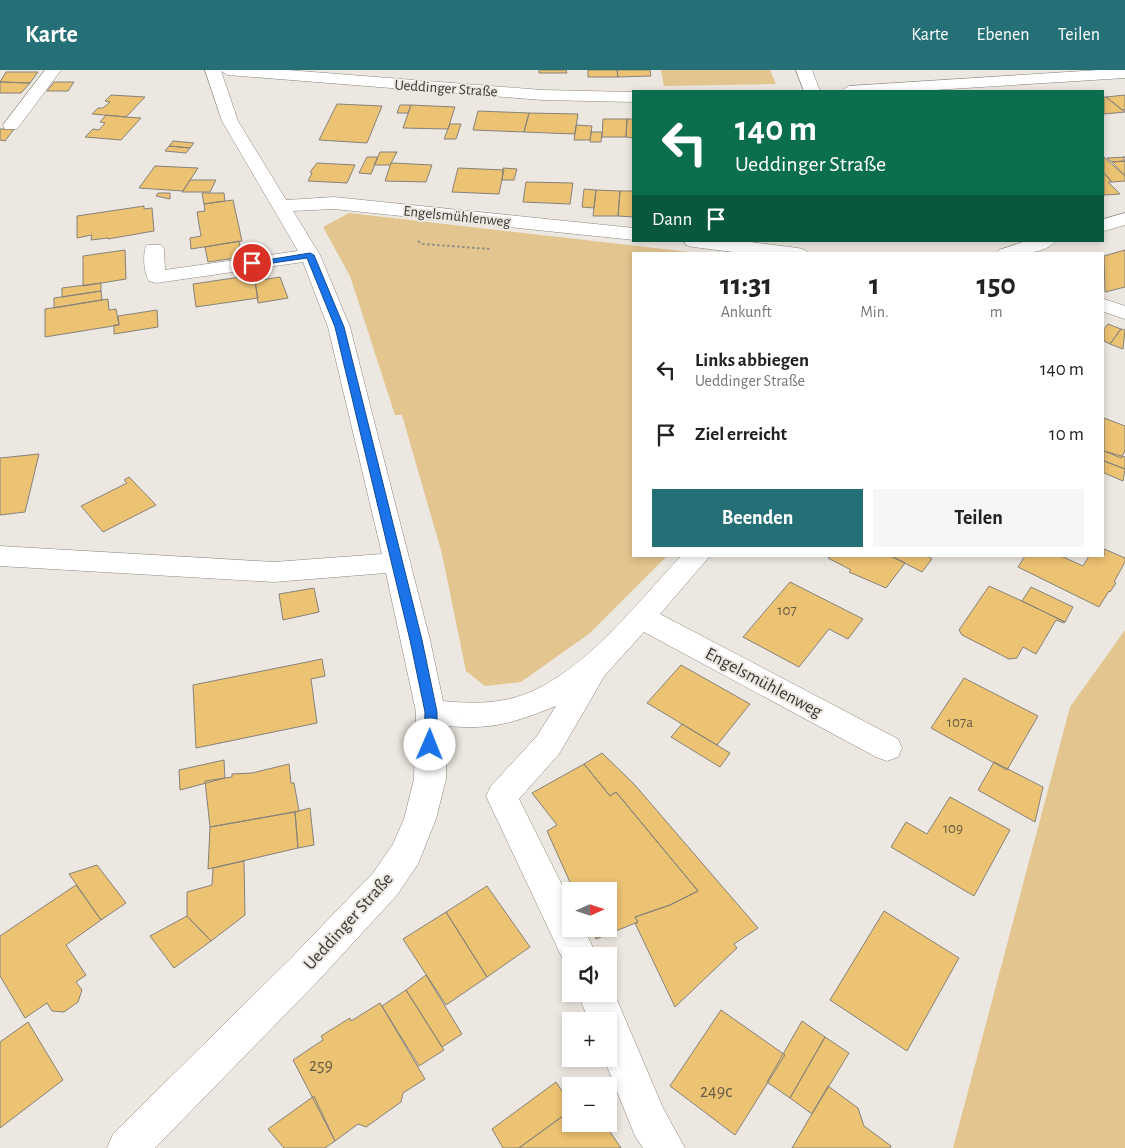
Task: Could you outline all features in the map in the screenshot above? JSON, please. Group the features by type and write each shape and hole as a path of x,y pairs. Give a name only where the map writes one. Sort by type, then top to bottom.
{"street":[{"path":"11,125 53,70"},
{"name":"Ueddinger Straße","path":"127,1148 305,969 386,884 406,853 420,819 430,779 431,712 397,563 339,327 310,255 230,121 213,70"},
{"name":"Ueddinger Straße","path":"228,70 542,95 632,97"},
{"path":"804,70 812,90"},
{"path":"960,70 973,84"},
{"path":"866,90 1125,73"},
{"name":"Engelsmühlenweg","path":"280,206 334,204 632,234"},
{"path":"1104,225 1125,219"},
{"path":"701,242 782,252"},
{"path":"1012,252 1043,242"},
{"path":"154,249 156,277 310,255"},
{"path":"1104,305 1125,313"},
{"path":"0,556 274,572 397,563"},
{"path":"575,947 502,796 548,745 595,667 695,557"},
{"name":"Engelsmühlenweg","path":"641,617 886,748"},
{"path":"431,712 475,716 508,712 551,695 595,667"},
{"path":"617,1045 648,1122 666,1148"}],"shaded area":[{"path":"661,70 770,70 776,84 664,86"},
{"path":"349,213 690,252 632,252 632,557 666,557 590,633 521,682 485,686 466,671 442,554 402,415 395,415 350,276 323,227"},
{"path":"1125,630 1125,1148 953,1148 1070,707"}],"building":[{"path":"539,70 566,70 567,73 539,73"},
{"path":"588,70 617,70 618,77 588,77"},
{"path":"617,70 650,70 651,76 618,77"},
{"path":"6,72 38,72 30,83 0,82"},
{"path":"0,82 30,83 21,93 0,93"},
{"path":"54,82 74,82 68,91 47,91"},
{"path":"111,95 145,97 126,117 92,114 98,108 103,108 110,102 105,101"},
{"path":"1125,95 1125,110 1122,110 1106,97"},
{"path":"1104,97 1106,97 1125,112 1104,114"},
{"path":"337,104 382,106 367,143 319,140"},
{"path":"400,105 411,105 408,113 397,113"},
{"path":"411,105 455,107 448,129 403,128"},
{"path":"478,111 529,113 524,132 473,130"},
{"path":"529,113 578,114 575,134 524,132"},
{"path":"106,115 141,118 121,140 85,137 93,129 99,130 105,123 100,122"},
{"path":"603,119 627,119 626,137 602,137"},
{"path":"627,119 632,119 632,138 626,137"},
{"path":"450,124 461,124 456,139 444,139"},
{"path":"576,125 592,126 590,140 574,140"},
{"path":"0,129 14,129 5,141 0,140"},
{"path":"591,132 602,132 601,142 590,142"},
{"path":"173,141 194,143 190,148 169,146"},
{"path":"169,146 190,148 186,153 165,151"},
{"path":"380,152 397,152 390,165 374,165"},
{"path":"367,157 378,157 371,174 359,173"},
{"path":"1104,157 1125,176 1125,181 1112,182 1104,173"},
{"path":"1125,157 1123,158 1125,161 1112,162 1107,158"},
{"path":"1125,161 1125,176 1112,162"},
{"path":"317,163 355,165 347,183 308,181 312,173 310,172"},
{"path":"391,163 432,165 426,182 385,181"},
{"path":"155,166 198,168 183,191 139,188"},
{"path":"458,168 504,170 499,194 452,192"},
{"path":"503,168 517,169 514,180 502,180"},
{"path":"1104,173 1112,182 1108,182 1120,194 1104,195"},
{"path":"190,180 216,180 210,192 182,192"},
{"path":"526,182 573,183 570,204 523,202"},
{"path":"584,189 596,190 594,208 582,207"},
{"path":"596,190 620,191 618,216 593,216"},
{"path":"620,191 632,191 632,217 618,216"},
{"path":"158,193 170,193 170,199 156,196"},
{"path":"202,193 224,193 225,201 204,204"},
{"path":"233,200 242,241 191,249 190,238 201,236 197,212 205,211 204,204"},
{"path":"144,206 144,209 152,208 154,231 108,239 91,240 92,235 77,238 77,216"},
{"path":"239,241 242,257 208,262 205,247"},
{"path":"125,250 126,279 83,286 83,256"},
{"path":"1125,250 1125,287 1105,292 1104,256"},
{"path":"254,275 258,298 196,307 193,284"},
{"path":"280,277 288,298 258,303 255,281"},
{"path":"101,283 101,291 62,297 62,288"},
{"path":"101,291 102,300 54,308 54,298"},
{"path":"108,299 109,310 116,309 119,325 45,337 45,309"},
{"path":"157,310 158,327 114,334 114,325 119,325 118,316"},
{"path":"1108,324 1121,329 1110,344 1104,341 1104,329"},
{"path":"1121,329 1125,330 1123,349 1110,344"},
{"path":"1104,418 1125,426 1125,451 1121,458 1104,451"},
{"path":"1104,451 1125,457 1125,469 1104,461"},
{"path":"39,454 25,512 0,515 0,458"},
{"path":"1104,461 1125,469 1123,481 1104,473"},
{"path":"129,477 156,505 103,532 81,506 127,483 124,480"},
{"path":"1104,549 1125,558 1125,562 1114,582 1116,583 1099,607 1018,567 1024,557 1063,557 1083,566 1088,557 1104,556"},
{"path":"893,557 905,563 886,588 849,572 851,570 828,558"},
{"path":"893,557 929,557 932,559 922,572"},
{"path":"790,582 863,619 848,639 829,629 799,667 743,637"},
{"path":"989,586 1065,622 1056,620 1036,654 1023,647 1017,658 1009,659 962,635 959,630"},
{"path":"1031,587 1073,607 1065,622 1022,601"},
{"path":"314,588 319,612 283,620 279,594"},
{"path":"322,659 325,676 311,679 317,723 196,748 193,685"},
{"path":"681,665 750,704 717,745 647,703"},
{"path":"964,678 1038,716 1007,770 931,728"},
{"path":"682,724 730,753 720,767 671,737"},
{"path":"602,753 634,784 758,928 734,944 737,948 675,1007 635,923 638,922 635,917 670,905 698,891 616,792 610,796 584,764"},
{"path":"224,760 225,778 180,790 179,770"},
{"path":"994,762 1043,787 1035,822 978,790"},
{"path":"289,764 291,783 294,783 299,811 210,827 205,781 232,777 232,774 252,773"},
{"path":"584,764 610,796 616,792 698,891 670,905 635,917 638,922 618,930 618,882 570,882 547,831 557,825 532,793"},
{"path":"950,797 1010,830 974,896 891,847 906,822 927,834"},
{"path":"310,808 314,845 298,848 295,812"},
{"path":"295,812 298,848 208,869 210,827"},
{"path":"244,861 245,915 211,941 187,916 187,892 212,885 213,868"},
{"path":"97,865 126,903 101,920 69,874"},
{"path":"76,885 101,920 66,945 86,975 76,982 82,990 78,1002 64,1012 52,1011 47,1003 25,1018 0,976 0,936"},
{"path":"487,886 530,947 487,977 446,912"},
{"path":"884,911 959,958 907,1051 830,1000"},
{"path":"446,912 487,977 446,1005 403,939"},
{"path":"187,916 211,941 174,968 150,936"},
{"path":"426,975 462,1034 442,1047 406,990"},
{"path":"406,990 444,1050 419,1066 382,1006"},
{"path":"380,1003 425,1079 403,1093 401,1102 366,1127 358,1124 335,1141 293,1060 323,1040 321,1036 350,1018 351,1021"},
{"path":"721,1010 785,1055 735,1135 670,1086"},
{"path":"802,1021 825,1037 790,1098 767,1082"},
{"path":"28,1022 63,1080 0,1128 0,1042"},
{"path":"825,1037 849,1053 812,1114 790,1098"},
{"path":"556,1082 562,1091 562,1117 519,1148 503,1148 492,1129"},
{"path":"828,1086 858,1108 864,1126 891,1146 890,1148 792,1148"},
{"path":"314,1096 335,1141 325,1148 284,1148 268,1129"},
{"path":"562,1117 562,1132 610,1132 621,1148 519,1148"}],"route":[{"path":"252,263 310,255 339,327 416,640 431,712 430,745"}]}
